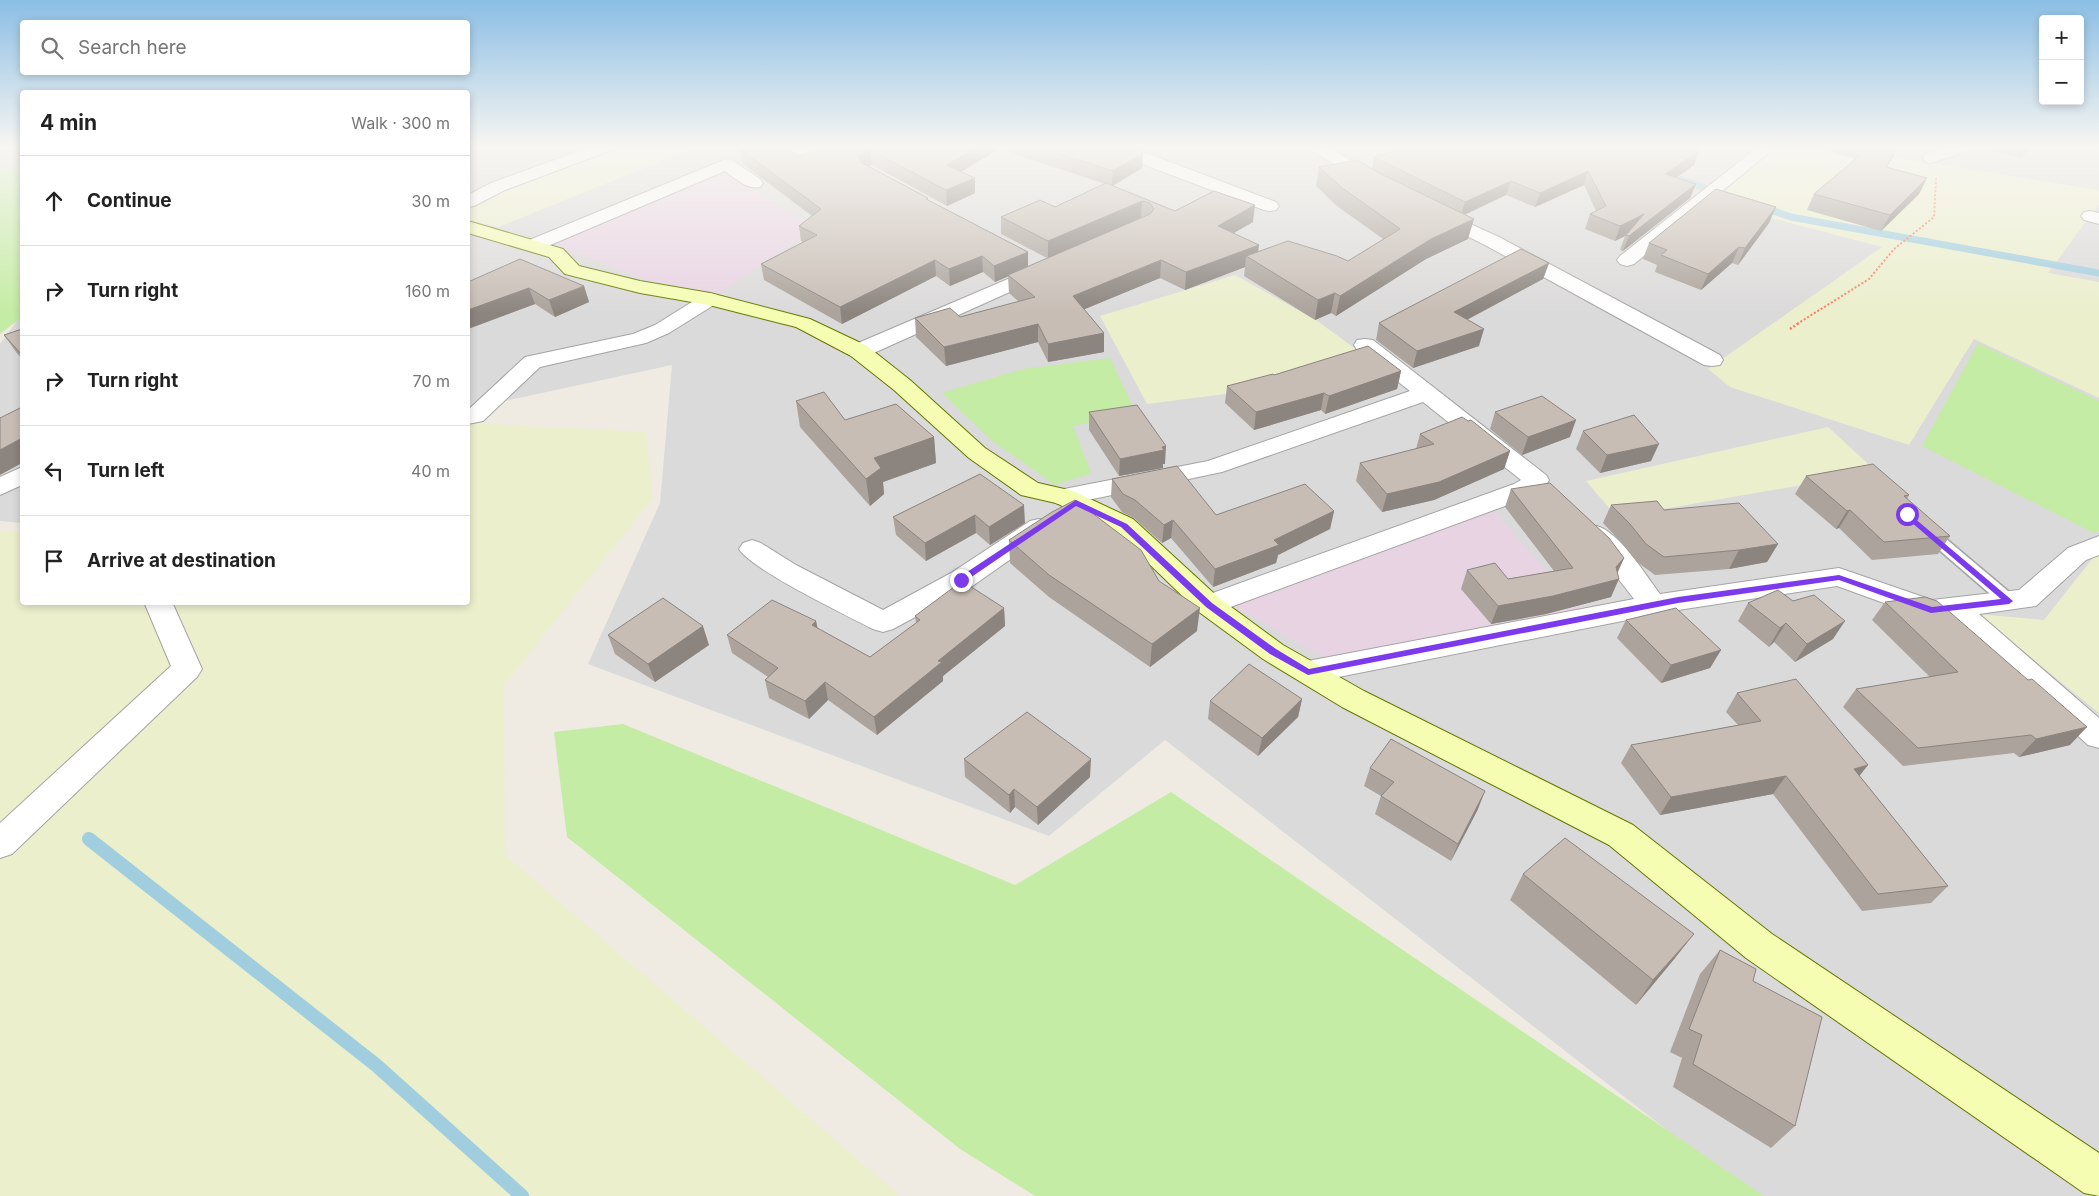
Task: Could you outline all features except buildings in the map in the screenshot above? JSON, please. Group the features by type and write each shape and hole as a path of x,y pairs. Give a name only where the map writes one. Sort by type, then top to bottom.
{"street":[{"path":"540,254 648,202"},
{"path":"1259,202 1270,206"},
{"path":"1627,260 1699,202"},
{"path":"1424,208 1492,241 1712,360"},
{"path":"470,228 540,254 572,270 640,287 710,299 803,322 859,351 902,385 977,453 1030,489 1070,500 1124,525 1209,605 1273,652 1353,699 1621,835 1758,946 2099,1178"},
{"path":"859,351 1047,263"},
{"path":"470,417 475,416 533,362 639,339 662,329 710,299"},
{"path":"1365,345 1556,496"},
{"path":"752,549 786,571 882,622 961,580 1070,500 1213,467 1427,393"},
{"path":"0,487 20,476"},
{"path":"1209,605 1523,490 1537,480"},
{"path":"1583,521 1610,550 1653,604"},
{"path":"1308,672 1653,604 1839,577 1931,610 2026,599 2077,554 2099,545"},
{"path":"0,844 187,669 159,605"},
{"path":"1953,607 2099,736"}],"lane":[{"path":"1914,521 2009,601"}],"path":[{"path":"1790,329 1869,279 1894,249 1934,218 1935,202"}],"shaded area":[{"path":"470,202 2099,202 2099,1196 1752,1196 1165,740 1049,836 588,664 660,503 672,365 470,409"},
{"path":"647,202 773,202 815,228 718,294 644,279 552,243"},
{"path":"20,317 20,523 0,521 0,344"},
{"path":"1492,509 1582,612 1329,660 1234,606"}],"green space":[{"path":"0,202 20,202 20,319 0,334"},
{"path":"561,202 499,227 470,220 470,203"},
{"path":"1709,202 2099,202 2048,273 2099,282 2099,398 1974,339 1909,445 1730,387 1708,369 1882,247"},
{"path":"1235,275 1316,320 1368,358 1241,392 1147,404 1100,316"},
{"path":"1978,343 2099,401 2099,531 2094,533 1922,446"},
{"path":"1110,358 1136,413 1073,426 1091,473 1055,485 991,440 942,393 1023,369"},
{"path":"470,423 646,432 653,498 504,685 505,855 900,1196 0,1196 0,531 20,532 20,605 470,605"},
{"path":"1828,427 1877,472 1617,517 1586,481"},
{"path":"2099,553 2099,713 1977,614 2044,620 2096,554"},
{"path":"623,724 1015,885 1171,792 1764,1196 1035,1196 960,1149 567,837 554,732"}],"waterway":[{"path":"1762,207 1791,217 2099,273"},
{"path":"89,839 376,1065 522,1196"}],"route":[{"path":"961,580 1076,502 1124,525 1209,605 1273,652 1308,672 1678,600 1839,577 1931,610 2009,601 1907,514"}]}
